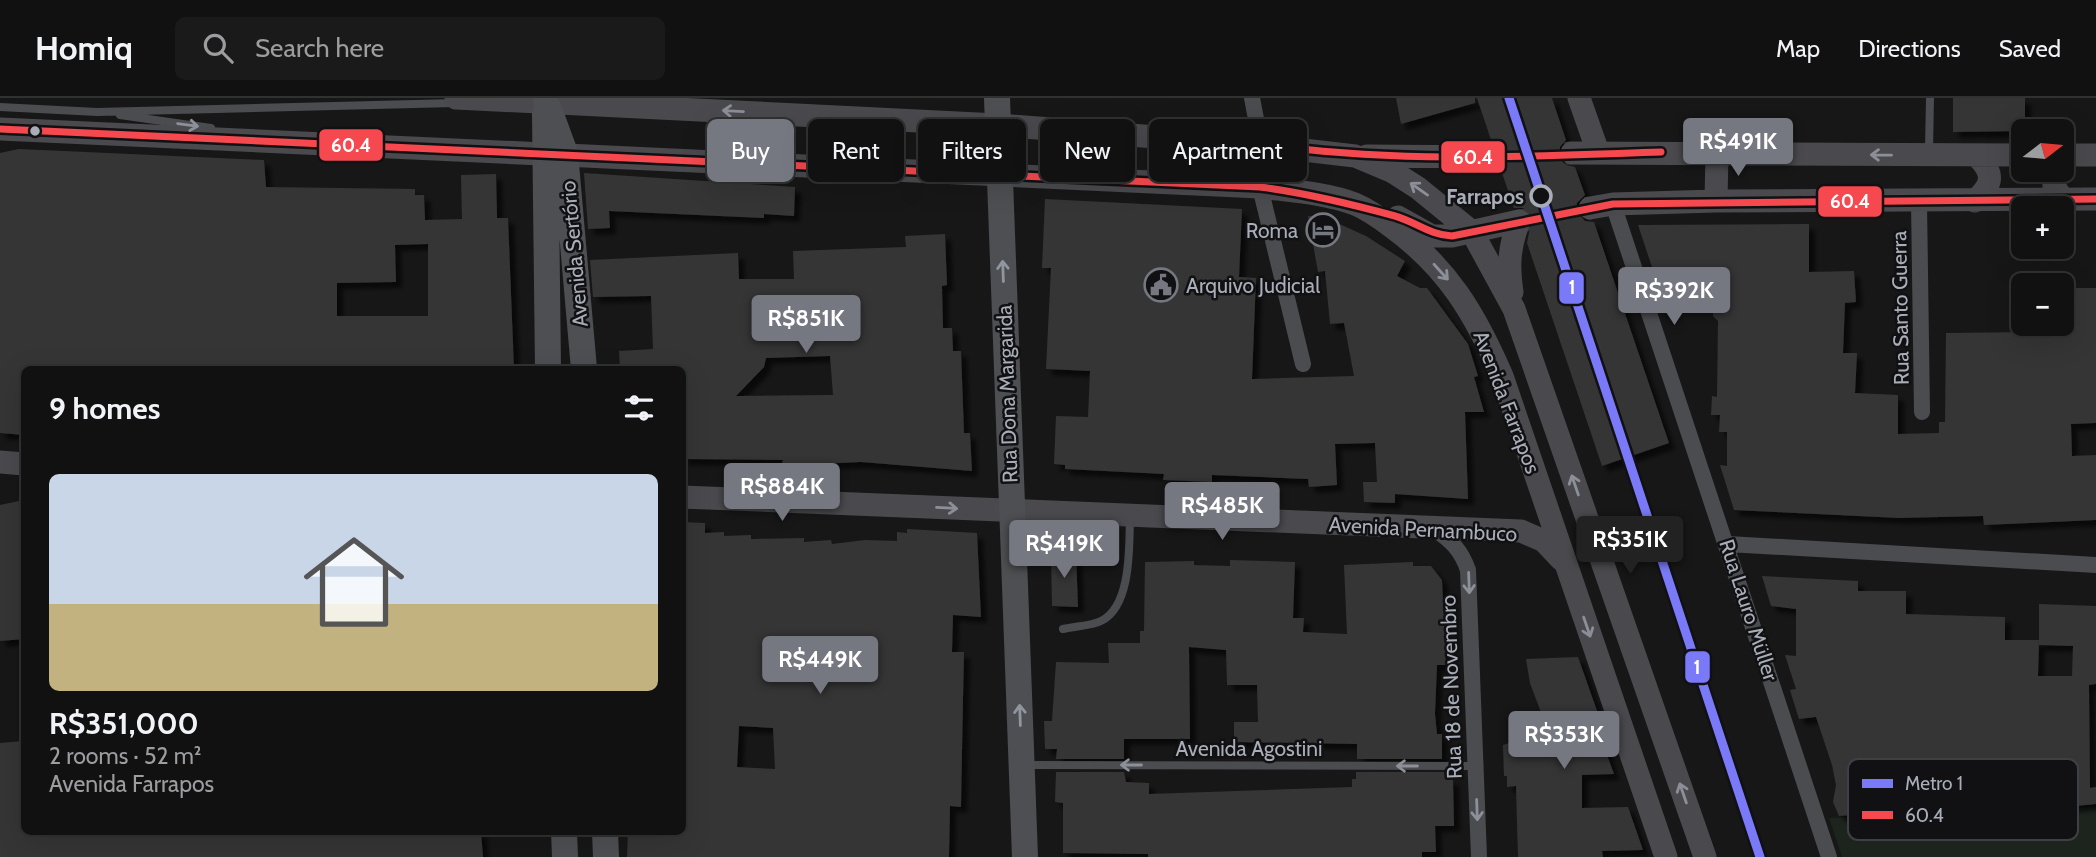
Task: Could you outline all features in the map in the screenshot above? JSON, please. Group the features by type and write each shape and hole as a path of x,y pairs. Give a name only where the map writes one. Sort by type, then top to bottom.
{"main road":[{"name":"Avenida Farrapos","path":"456,98 545,99 918,120"},
{"name":"Rua Dona Margarida","path":"997,98 998,119"},
{"path":"1579,98 1598,152"},
{"name":"Avenida Sertório","path":"545,99 555,152 584,366"},
{"name":"Avenida Farrapos","path":"1026,127 1149,136"},
{"name":"Avenida Farrapos","path":"0,129 918,170"},
{"name":"Avenida Farrapos","path":"1307,150 1355,156 1393,172 1418,188 1472,232 1514,309 1705,857"},
{"name":"Avenida Sertório","path":"548,366 555,152"},
{"path":"1572,153 2011,155"},
{"path":"1716,201 1717,153"},
{"path":"2074,157 2096,155"},
{"path":"1355,156 1497,157"},
{"path":"1975,201 1987,189 1991,178 1988,167 1977,156"},
{"name":"Avenida Farrapos","path":"1026,175 1260,187 1309,193 1354,204 1371,212 1419,248 1442,272 1464,299 1481,327 1502,376 1666,857"},
{"name":"Rua Dona Margarida","path":"999,182 1025,857"},
{"path":"2074,200 2096,199"},
{"path":"1590,208 1614,204 1716,201 2011,201"},
{"path":"1371,212 1398,217 1433,236 1472,232 1519,221 1510,244 1508,265 1514,309"},
{"path":"0,462 21,464"},
{"name":"Avenida Pernambuco","path":"686,496 1521,531 1544,541 1565,563"},
{"path":"564,835 565,857"},
{"path":"605,835 606,857"}],"street":[{"path":"1252,98 1256,119"},
{"path":"1260,187 1303,364"},
{"name":"Rua Santo Guerra","path":"1919,202 1922,412"},
{"name":"Rua Lauro Müller","path":"1614,204 1829,857"},
{"name":"Rua 18 de Novembro","path":"1434,529 1451,541 1462,554 1468,570 1479,857"},
{"path":"1728,544 2096,565"}],"lane":[{"path":"1929,156 1930,98"},
{"path":"0,107 97,112 545,99"},
{"path":"97,112 293,140"},
{"path":"555,152 557,237"},
{"path":"1063,629 1103,620 1115,606 1126,583 1130,516"},
{"name":"Avenida Agostini","path":"1022,765 1475,766"},
{"path":"574,835 575,857"}],"shaded area":[{"path":"2096,807 2096,857 1842,857 1829,818 1848,817 1848,840 2078,840 2078,808"}],"building":[{"path":"1396,98 1475,98 1475,103 1401,124"},
{"path":"1477,98 1552,98 1566,140 1560,147 1560,159 1566,165 1575,167 1585,195 1577,203 1576,211 1585,221 1594,222 1669,443 1602,466 1527,243 1532,217 1524,208 1514,208 1501,170 1509,163 1509,151 1503,145 1492,143"},
{"path":"1953,98 2025,98 2025,119 2011,119 2011,131 1953,132"},
{"path":"19,149 264,160 266,187 415,189 415,195 424,195 425,220 462,219 461,175 496,174 497,218 508,218 514,366 21,366 21,435 0,433 0,153","holes":["428,244 428,316 337,316 337,283 396,282 395,245"]},
{"path":"584,173 795,187 794,216 764,214 764,218 609,211 610,228 588,229"},
{"path":"1045,199 1242,209 1239,277 1256,278 1252,379 1354,376 1344,323 1330,324 1325,271 1318,272 1308,216 1324,217 1366,236 1405,261 1397,276 1420,288 1427,288 1468,344 1478,376 1474,377 1484,412 1465,412 1468,499 1395,494 1395,503 1364,502 1363,482 1377,482 1375,443 1335,444 1337,485 1309,487 1308,479 1212,475 1212,482 1163,480 1164,474 1065,469 1065,465 1054,464 1056,416 1088,417 1090,371 1046,369 1051,268 1042,268"},
{"path":"1809,224 1809,272 1854,271 1856,302 1845,303 1843,353 1857,353 1855,393 1898,395 1898,434 1939,433 1939,422 1945,422 1946,333 2011,332 2011,336 2074,336 2074,288 2096,288 2096,423 2071,424 2072,456 2096,455 2096,520 1984,525 1983,516 1899,518 1734,510 1720,465 1727,466 1727,432 1719,432 1720,415 1711,415 1712,396 1717,397 1718,321 1713,316 1713,309 1718,304 1717,273 1654,273 1638,225"},
{"path":"945,234 947,285 942,286 943,328 952,328 953,351 961,351 964,433 970,433 972,471 861,462 782,464 783,460 686,459 686,366 620,366 619,351 653,349 651,296 593,297 590,260 738,253 739,279 794,279 793,251 906,247 905,236","holes":["830,356 833,395 736,396 764,367 766,358"]},
{"path":"21,501 21,639 0,641 0,505"},
{"path":"686,522 705,523 705,533 724,532 724,536 751,535 751,539 804,538 804,542 831,540 832,544 865,540 897,541 897,532 907,533 907,529 977,533 981,617 953,615 952,652 964,652 961,807 950,806 949,857 627,857 628,835 686,835","holes":["739,726 773,728 775,769 737,767"]},
{"path":"1076,552 1078,607 1052,606 1051,553"},
{"path":"1230,560 1295,562 1293,618 1304,618 1303,632 1347,634 1344,565 1413,562 1413,566 1431,566 1442,580 1446,665 1437,665 1435,714 1437,734 1442,734 1442,759 1357,759 1357,744 1234,742 1234,722 1258,722 1257,685 1227,685 1226,650 1189,647 1190,739 1124,739 1124,759 1056,759 1057,749 1045,749 1044,721 1052,721 1056,662 1109,663 1108,643 1140,643 1140,631 1144,631 1145,562 1194,561 1194,565 1230,566"},
{"path":"1762,576 1858,581 1858,591 1906,591 1906,614 2005,617 2005,640 2039,640 2039,604 2096,606 2096,684 2089,685 2090,788 2096,787 2096,804 2078,806 2078,759 1848,759 1848,815 1839,816 1833,802 1836,785 1832,765 1816,717 1799,719 1790,690 1796,689 1785,655 1796,656 1796,609 1771,606","holes":["2039,640 2039,645 2073,646 2072,676 2038,676"]},
{"path":"1578,657 1607,739 1602,741 1614,774 1582,775 1582,808 1628,807 1643,850 1602,851 1603,857 1518,857 1516,786 1507,787 1503,745 1548,731 1530,683 1526,659"},
{"path":"21,741 21,835 481,835 483,857 0,857 0,743"},
{"path":"1056,772 1124,772 1126,782 1149,783 1149,794 1352,787 1356,772 1444,772 1446,779 1453,779 1454,826 1435,826 1436,852 1422,852 1422,857 1148,857 1148,854 1063,853 1063,803 1055,802"}],"tunnel":[{"path":"1497,157 1572,153"},
{"path":"1519,221 1590,208"}],"metro line":[{"name":"1","path":"1509,98 1760,857"}],"transit line":[{"name":"60.4","path":"0,129 1260,187 1362,207 1452,236 1613,204 2096,199"},
{"name":"60.4","path":"1307,149 1426,157 1661,152"}],"place":[{"name":"Farrapos","path":"1541,196"},
{"name":"Roma","path":"1323,230"},
{"name":"Arquivo Judicial","path":"1161,285"}]}
